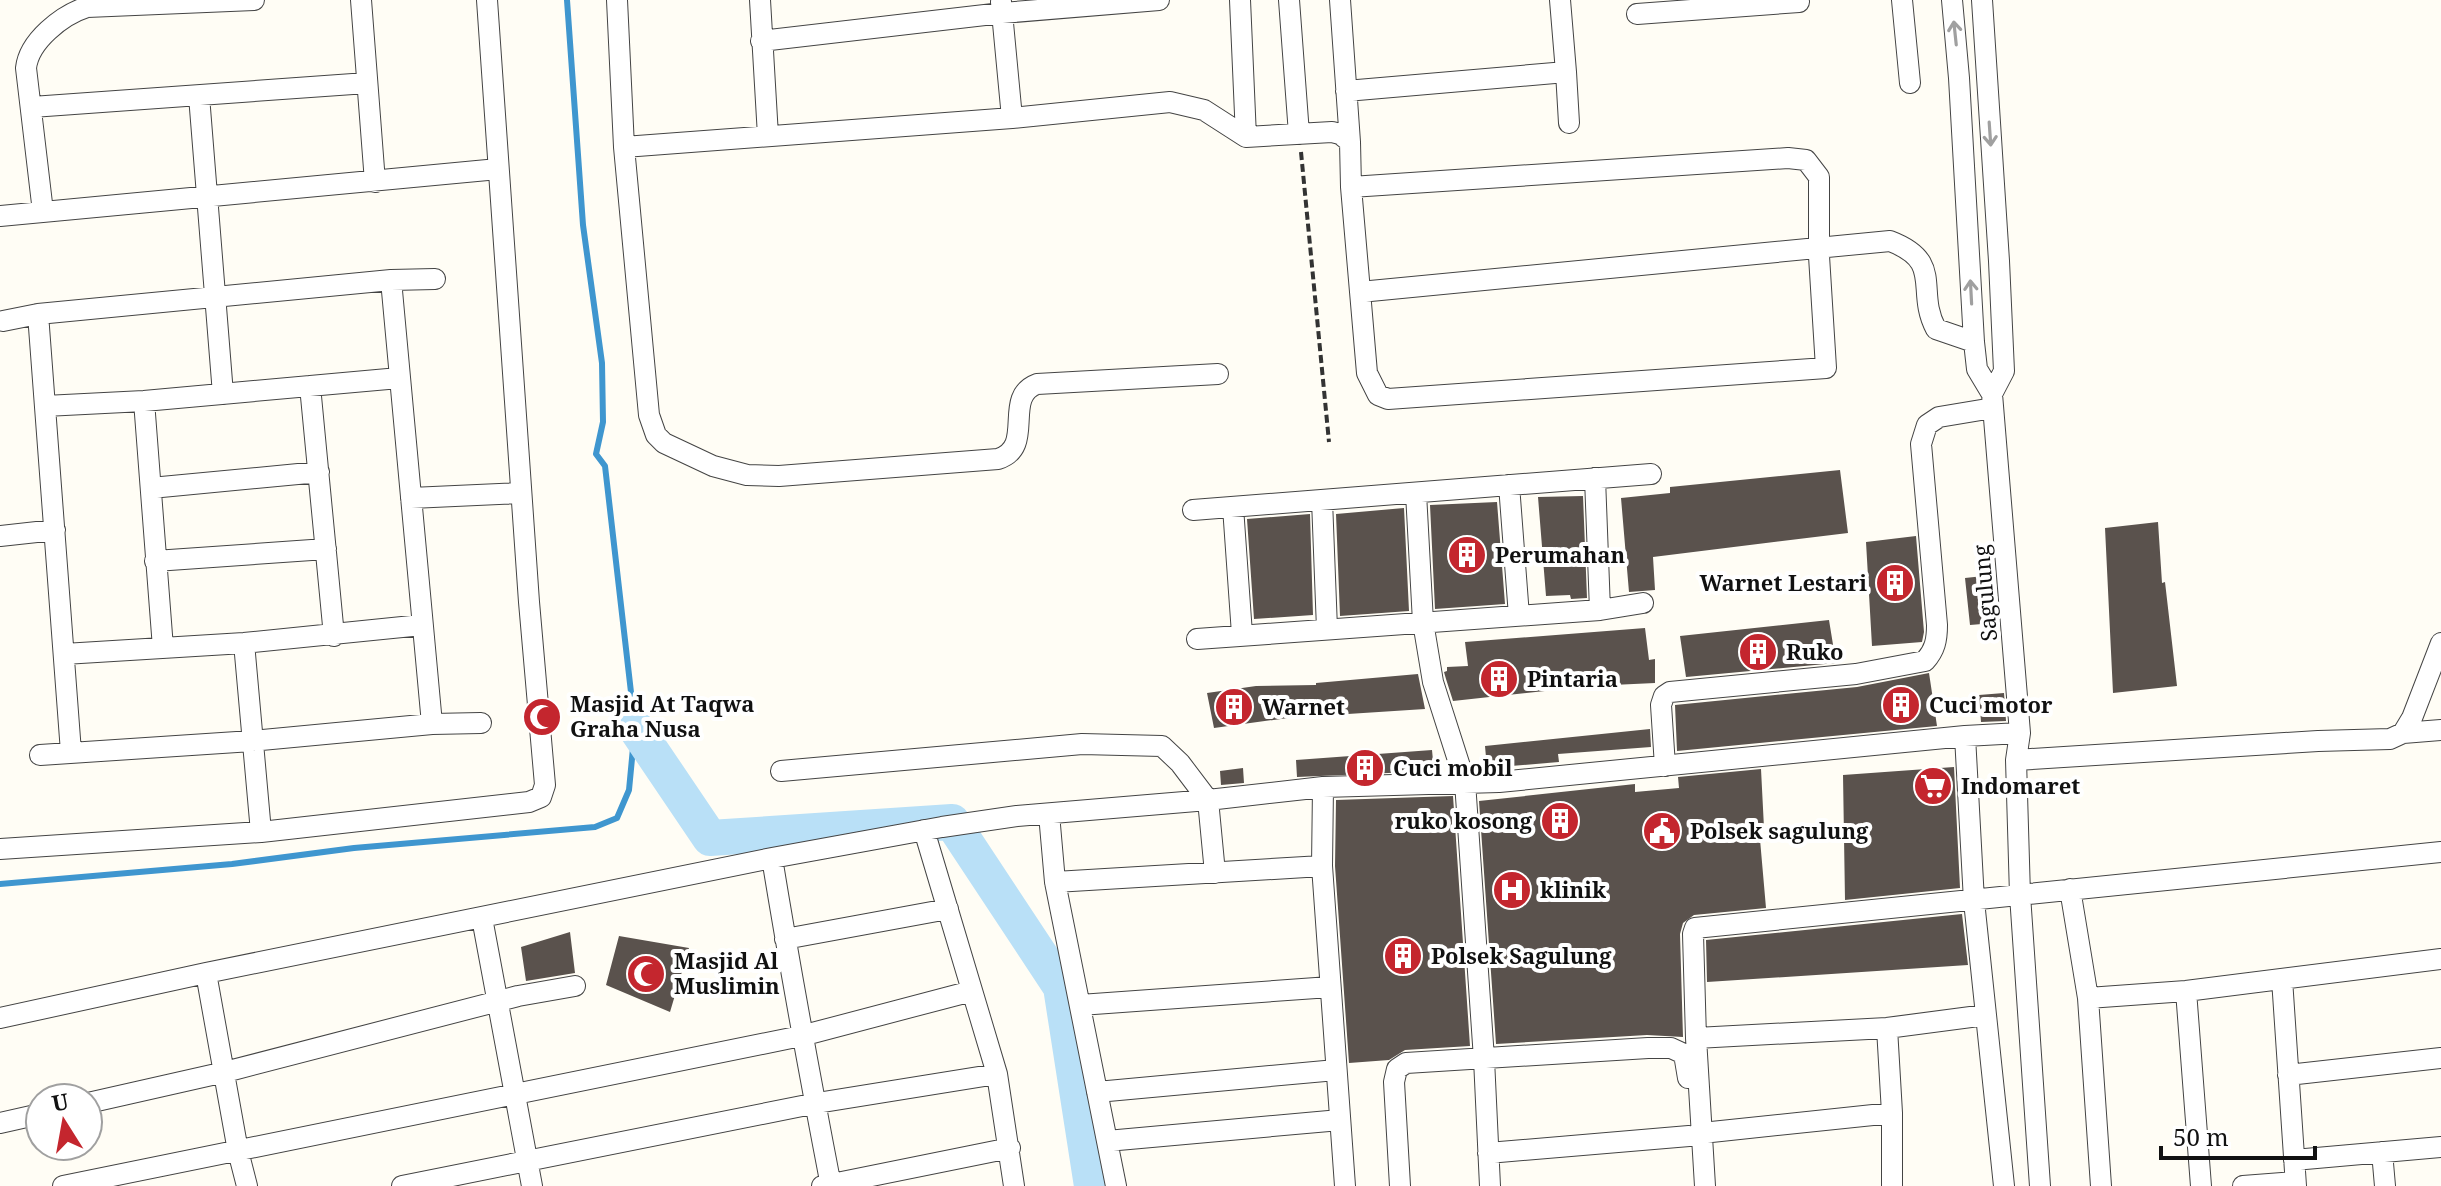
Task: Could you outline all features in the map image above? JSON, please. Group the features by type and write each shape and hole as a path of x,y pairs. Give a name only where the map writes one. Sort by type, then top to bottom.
{"street":[{"path":"43,212 26,68 34,46 69,15 94,6 254,0"},
{"path":"361,0 375,182"},
{"path":"0,849 261,832 529,802 541,797 545,785 521,493 487,0"},
{"path":"617,0 624,147 649,415 656,435 664,443 713,466 747,475 779,476 998,459 1009,456 1016,445 1022,395 1029,387 1037,384 1218,374"},
{"path":"760,0 768,136"},
{"path":"761,41 1002,7 1159,0"},
{"path":"1240,0 1246,137"},
{"path":"1289,0 1299,134"},
{"path":"1340,0 1351,187 1367,373 1378,395 1388,399 1826,368 1819,249 1819,177 1806,160 1788,158 1351,187"},
{"path":"1560,0 1569,123"},
{"path":"1902,0 1910,83"},
{"name":"Sagulung","path":"1952,0 1974,342 1977,369 1993,401 2020,733 2016,760 2020,895 2040,1186"},
{"path":"1665,766 1661,705 1664,696 1670,692 1856,674 1925,661 1933,652 1937,625 1921,444 1927,425 1939,417 1993,401 2004,371 1982,0"},
{"path":"1637,14 1799,2"},
{"path":"1002,7 1012,118"},
{"path":"1346,91 1566,72"},
{"path":"32,107 367,83"},
{"path":"199,96 223,394"},
{"path":"624,147 1012,118 1170,102 1204,110 1246,137 1332,132 1350,142"},
{"path":"0,216 498,169"},
{"path":"1360,292 1890,241 1912,250 1922,263 1936,329 1974,342"},
{"path":"3,321 38,314 391,280 435,279"},
{"path":"391,280 432,724"},
{"path":"38,314 71,752"},
{"path":"45,406 144,401 399,378"},
{"path":"310,386 334,636"},
{"path":"144,401 163,648"},
{"path":"151,488 319,472"},
{"path":"1193,510 1651,474"},
{"path":"1595,478 1600,610"},
{"path":"1509,485 1519,616"},
{"path":"411,498 521,493"},
{"path":"1416,493 1423,622 1433,682 1465,782 1490,1186"},
{"path":"1322,500 1327,629"},
{"path":"1233,507 1242,634"},
{"path":"0,536 55,530"},
{"path":"155,561 326,549"},
{"path":"1197,639 1600,610 1643,603"},
{"path":"64,654 334,636 422,625"},
{"path":"244,643 261,832"},
{"path":"2403,733 2412,718 2441,643"},
{"path":"40,755 252,741 432,724 481,723"},
{"path":"2016,760 2390,739 2403,733 2441,730"},
{"path":"0,1018 772,858 1017,816 1323,787 1499,782 2020,733"},
{"path":"1965,736 1974,901 2004,1186"},
{"path":"781,771 1082,744 1162,746 1180,763 1208,800 1215,873"},
{"path":"1323,787 1322,866 1345,1186"},
{"path":"1049,814 1055,882 1116,1186"},
{"path":"933,828 948,909 997,1074 1014,1186"},
{"path":"1691,1186 1695,1134 1695,928 2441,852"},
{"path":"772,858 801,1036 817,1103 828,1185 1010,1148"},
{"path":"1055,882 1322,866"},
{"path":"2070,889 2088,998 2101,1186"},
{"path":"785,939 948,909"},
{"path":"482,918 532,1186"},
{"path":"2088,998 2186,991 2441,959"},
{"path":"206,973 247,1186"},
{"path":"2243,1186 2296,1184 2282,979"},
{"path":"104,1099 225,1072 497,1001 575,986"},
{"path":"1080,1005 1330,987"},
{"path":"63,1186 801,1036 972,991"},
{"path":"2186,991 2201,1186"},
{"path":"1696,1038 1887,1028 1986,1015"},
{"path":"1887,1028 1892,1186"},
{"path":"1400,1186 1394,1082 1397,1069 1406,1063 1671,1048 1684,1054 1705,1186"},
{"path":"2288,1075 2441,1058"},
{"path":"1097,1092 1336,1070"},
{"path":"402,1186 817,1103 997,1074"},
{"path":"1488,1153 1892,1113"},
{"path":"0,1123 24,1118"},
{"path":"1107,1141 1340,1120"},
{"path":"2294,1160 2441,1147"},
{"path":"2382,1152 2385,1186"}],"path":[{"path":"1299,134 1329,442"}],"building":[{"path":"1840,470 1848,533 1653,557 1655,590 1629,592 1621,498 1670,493 1670,487"},
{"path":"1583,496 1587,598 1546,596 1538,497"},
{"name":"Perumahan","path":"1497,502 1505,604 1435,609 1430,505"},
{"path":"1404,508 1409,611 1340,616 1336,514"},
{"path":"1310,514 1313,615 1254,619 1247,519"},
{"path":"2158,522 2162,583 2165,582 2177,686 2113,693 2105,528"},
{"path":"1916,536 1924,632 1922,642 1872,646 1866,542"},
{"path":"1993,575 1994,623 1970,625 1965,578"},
{"name":"Ruko","path":"1829,620 1836,663 1686,677 1680,636"},
{"path":"1645,628 1649,660 1655,659 1655,683 1591,686 1453,701 1444,672 1447,667 1468,666 1465,642"},
{"path":"1929,673 1937,726 1677,751 1675,705 1857,687"},
{"path":"1418,674 1425,709 1317,714 1214,728 1207,693 1256,686 1316,685"},
{"path":"2004,693 2006,721 1981,722 1979,695"},
{"path":"1650,729 1651,747 1558,754 1559,762 1487,768 1485,746"},
{"name":"Cuci mobil","path":"1432,750 1434,771 1297,777 1296,760"},
{"path":"1954,767 1960,888 1845,900 1843,775"},
{"path":"1243,768 1244,783 1221,785 1220,771"},
{"path":"1761,769 1764,828 1759,828 1766,908 1694,915 1683,923 1680,934 1683,1037 1647,1035 1496,1044 1479,801 1635,784 1635,792 1679,788 1678,777"},
{"name":"Polsek Sagulung","path":"1453,796 1470,1046 1405,1050 1389,1060 1349,1063 1335,866 1336,800"},
{"path":"1962,914 1968,965 1707,982 1706,940"},
{"path":"570,932 575,973 526,981 521,947"},
{"path":"619,936 689,948 670,1012 606,985"}],"waterway":[{"path":"0,884 595,827 617,818 629,790 635,727 605,466 596,454 603,422 602,363 583,225 567,0"},
{"path":"635,727 710,838 952,822 1061,987 1092,1186"}],"place":[{"name":"Perumahan","path":"1467,555"},
{"name":"Warnet Lestari","path":"1895,583"},
{"name":"Ruko","path":"1758,652"},
{"name":"Pintaria","path":"1499,679"},
{"name":"Cuci motor","path":"1901,705"},
{"name":"Warnet","path":"1234,707"},
{"name":"Masjid At Taqwa Graha Nusa","path":"542,717"},
{"name":"Cuci mobil","path":"1365,768"},
{"name":"Indomaret","path":"1933,786"},
{"name":"ruko kosong","path":"1560,821"},
{"name":"Polsek sagulung","path":"1662,831"},
{"name":"klinik","path":"1512,890"},
{"name":"Polsek Sagulung","path":"1403,956"},
{"name":"Masjid Al Muslimin","path":"646,974"}]}
